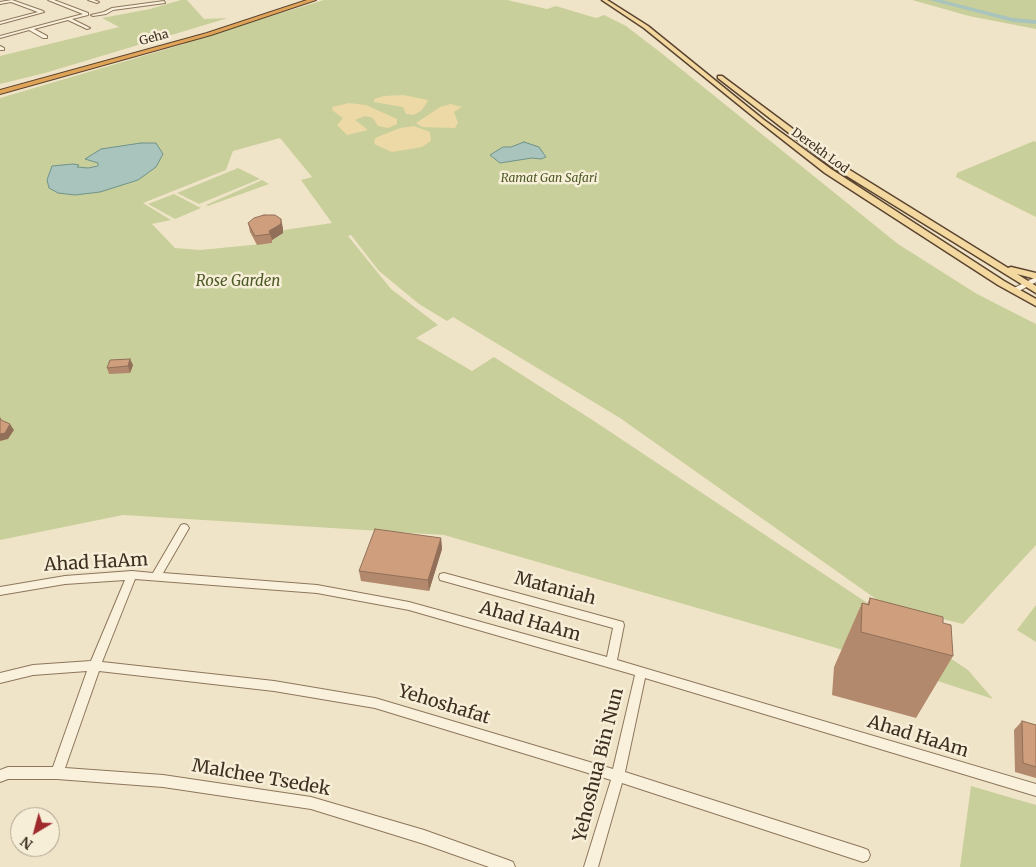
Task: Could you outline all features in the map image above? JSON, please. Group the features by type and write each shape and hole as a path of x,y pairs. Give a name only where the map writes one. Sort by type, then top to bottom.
{"highway":[{"name":"Geha","path":"0,86 192,31 288,0"},
{"name":"Geha","path":"0,92 209,34 317,1"}],"main road":[{"name":"Derekh Lod","path":"604,0 646,27 762,121 828,171 1036,303"},
{"name":"Derekh Lod","path":"613,0 684,49 811,148 982,258 1035,288"},
{"path":"982,258 1019,273 1036,277"}],"street":[{"path":"50,0 86,14 102,17 114,14"},
{"path":"90,0 96,2"},
{"path":"0,3 11,1 42,12 0,23"},
{"path":"93,15 106,13 112,9 164,2"},
{"path":"0,36 86,14"},
{"path":"69,19 88,28"},
{"path":"30,29 45,38"},
{"path":"1014,290 1036,277"},
{"path":"1014,290 1035,288"},
{"path":"156,577 184,528"},
{"path":"57,773 95,666 132,575"},
{"name":"Ahad HaAm","path":"0,591 65,580 132,575 317,589 409,606 641,672 1036,790"},
{"name":"Mataniah","path":"444,577 618,625 611,664"},
{"name":"Yehoshafat","path":"0,678 33,670 95,666 274,686 375,703 618,776 863,855"},
{"name":"Yehoshua Bin Nun","path":"591,867 618,776 641,672"},
{"name":"Malchee Tsedek","path":"0,776 8,773 57,773 163,781 311,803 424,837 508,867"}],"green space":[{"path":"187,0 204,19 228,18 45,73 0,84 0,56 119,27 102,18 150,9"},
{"name":"Ramat Gan Safari","path":"324,0 507,0 547,9 556,6 596,18 604,15 626,26 660,52 898,244 977,294 1036,324 1036,545 963,624 883,604 620,418 453,317 447,321 419,304 379,271 351,235 348,236 391,289 438,325 416,338 472,371 494,357 594,421 968,670 993,699 833,647 444,535 123,515 0,540 0,98","holes":["280,138 312,177 301,180 332,223 284,230 280,235 271,239 272,243 200,250 175,248 152,224 171,220 143,203 226,170 233,151"]},
{"path":"912,0 1036,0 1036,29 969,16"},
{"path":"1034,141 1036,142 1036,217 956,177 957,173"},
{"path":"238,168 260,179 199,204 177,193"},
{"path":"262,180 269,184 208,206 206,205"},
{"path":"174,194 201,208 175,219 148,204"},
{"path":"1036,605 1036,642 1017,630"},
{"path":"971,786 1036,805 1036,867 960,867"}],"sand":[{"path":"403,95 428,100 421,111 413,115 406,114 403,107 374,102 374,99 384,96"},
{"path":"349,103 366,105 397,119 397,124 388,128 378,126 373,118 365,116 355,120 368,130 347,135 337,125 343,118 333,111 332,107"},
{"path":"451,104 462,107 454,112 458,123 455,128 422,127 416,123 440,107"},
{"path":"414,126 430,132 431,141 422,147 392,152 374,144 375,138 400,128"}],"water":[{"path":"524,142 539,147 546,157 500,163 490,155 503,147 511,147"},
{"path":"141,143 156,143 163,154 156,167 138,180 100,192 75,195 58,193 49,188 47,180 52,166 73,164 79,165 77,167 88,168 98,166 98,163 85,159 101,149"}],"building":[{"path":"264,215 275,215 281,219 281,224 269,231 270,234 255,236 248,223 254,218"},
{"path":"130,359 128,366 107,368 110,360"},
{"path":"0,418 10,424 5,433 0,434"},
{"path":"375,529 441,538 428,580 359,571"},
{"path":"870,598 943,617 943,623 951,625 953,656 861,632 862,603 869,605"},
{"path":"1022,721 1036,725 1036,767 1023,763"}],"waterway":[{"path":"933,0 1013,20 1036,22"}],"park label":[{"name":"Rose Garden","path":"238,282"}]}
